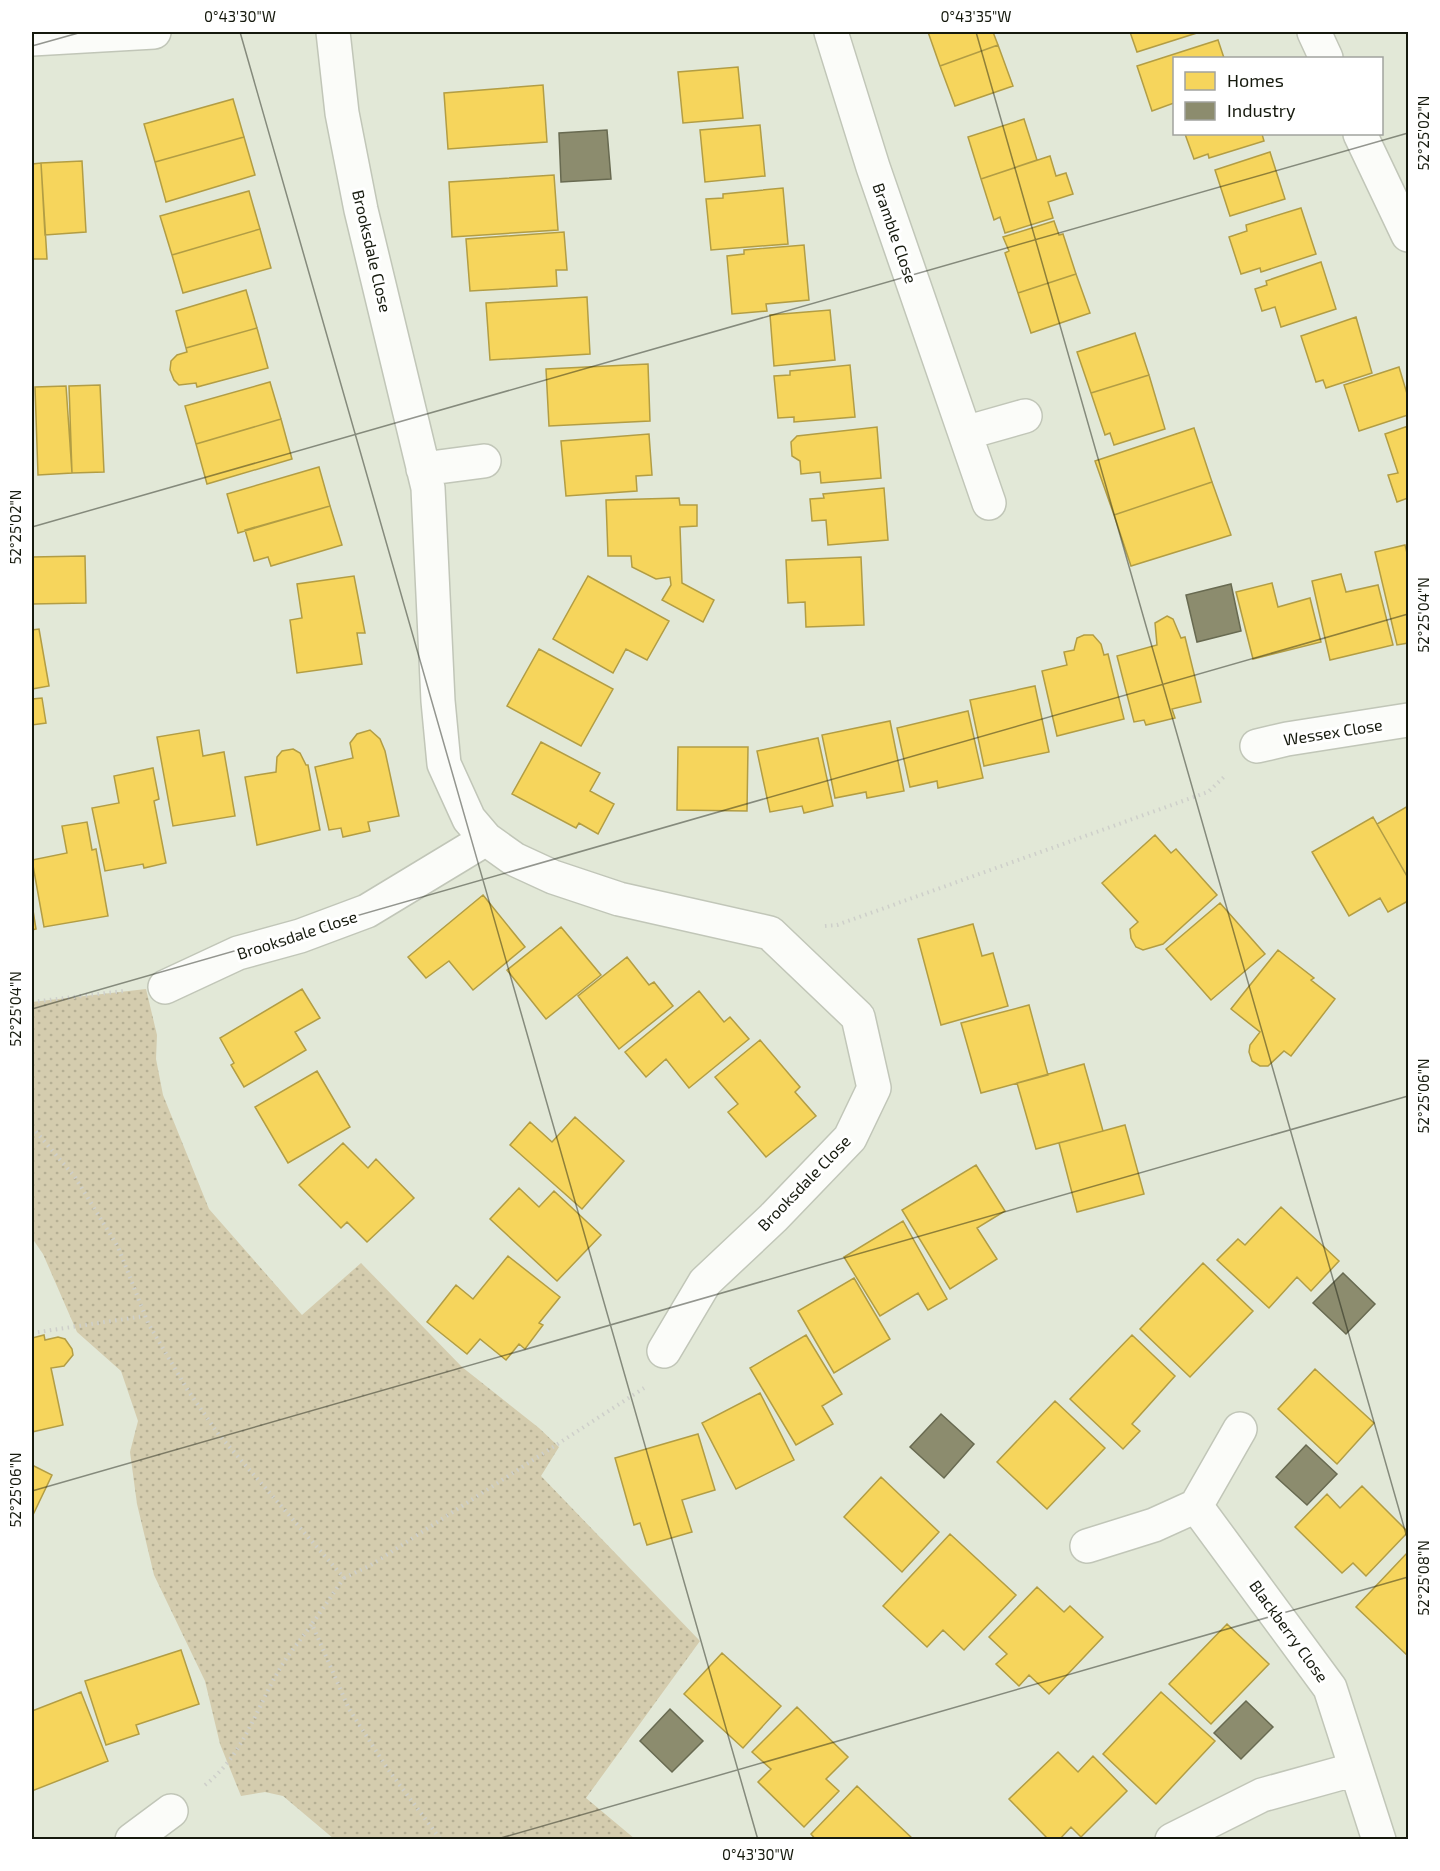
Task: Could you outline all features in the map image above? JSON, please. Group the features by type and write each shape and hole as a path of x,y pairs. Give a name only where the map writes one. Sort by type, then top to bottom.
{"street":[{"path":"32,39 154,32"},
{"name":"Brooksdale Close","path":"333,32 342,113 361,210 428,488 438,701 444,764 468,819 486,839 514,859 553,877 619,899 770,933 858,1017 874,1088 850,1138 773,1218 705,1282 664,1351"},
{"name":"Bramble Close","path":"831,32 873,167 989,503"},
{"path":"1314,32 1326,57"},
{"path":"1360,135 1408,235"},
{"path":"965,433 1025,416"},
{"path":"423,469 484,461"},
{"name":"Wessex Close","path":"1257,746 1287,739 1408,720"},
{"name":"Brooksdale Close","path":"165,987 238,954 300,936 367,911 486,839"},
{"path":"1087,1546 1154,1525 1197,1506 1240,1429"},
{"name":"Blackberry Close","path":"1197,1506 1330,1688 1379,1839"},
{"path":"1172,1839 1262,1795 1356,1768"},
{"path":"132,1839 171,1811"}],"path":[{"path":"770,933 837,925 1208,792 1257,746"},
{"path":"32,1002 165,987"},
{"path":"32,1127 75,1177 111,1237 145,1316 187,1389 219,1435 344,1578"},
{"path":"32,1333 145,1316"},
{"path":"171,1811 222,1772 241,1747 282,1665 344,1578 371,1565 648,1385 664,1351"},
{"path":"312,1624 350,1708 387,1768 441,1839"}],"shaded area":[{"path":"146,989 157,1035 156,1059 163,1095 209,1209 302,1315 361,1263 462,1367 539,1428 559,1447 541,1476 700,1641 586,1798 635,1839 334,1839 283,1796 265,1792 241,1796 220,1744 205,1681 154,1575 137,1504 130,1452 138,1421 121,1371 77,1332 43,1254 32,1238 32,1002"}],"building: Homes":[{"path":"928,32 993,32 998,45 940,66"},
{"path":"1130,32 1200,32 1137,52"},
{"path":"1218,40 1224,57 1173,57 1173,103 1152,111 1137,66"},
{"path":"998,45 1013,86 955,106 940,66"},
{"path":"738,67 743,118 683,123 678,72"},
{"path":"543,85 547,142 448,149 444,93"},
{"path":"233,99 244,137 155,162 144,124"},
{"path":"1024,119 1037,160 981,179 968,137"},
{"path":"760,125 765,176 705,182 700,130"},
{"path":"1185,135 1262,135 1264,141 1209,158 1208,154 1194,159"},
{"path":"244,137 255,175 166,202 155,162"},
{"path":"1270,152 1285,199 1230,216 1215,170"},
{"path":"1050,156 1056,176 1066,173 1073,194 1048,202 1053,218 1005,233 1000,217 994,220 981,179"},
{"path":"82,161 86,232 45,235 41,163"},
{"path":"41,163 47,259 32,259 32,164"},
{"path":"554,175 558,230 452,237 449,182"},
{"path":"783,188 788,244 711,250 706,199 723,198 723,194"},
{"path":"249,191 260,229 172,255 160,216"},
{"path":"1301,208 1316,254 1261,272 1260,268 1241,274 1229,237 1247,231 1246,225"},
{"path":"1054,221 1059,235 1063,234 1076,274 1018,293 1005,253 1009,251 1003,237"},
{"path":"260,229 271,268 183,293 172,255"},
{"path":"564,232 567,270 556,270 557,286 470,291 466,239"},
{"path":"804,245 809,300 766,304 767,311 732,314 727,256 744,254 744,250"},
{"path":"1321,262 1336,309 1281,327 1275,307 1262,311 1255,289 1267,285 1266,281"},
{"path":"1076,274 1090,313 1031,333 1018,293"},
{"path":"246,290 257,328 186,348 176,311"},
{"path":"587,297 590,354 490,360 486,303"},
{"path":"830,310 835,360 774,366 770,315"},
{"path":"1356,317 1372,373 1326,388 1323,380 1316,382 1301,336"},
{"path":"257,328 268,368 197,387 196,383 179,385 174,380 170,370 171,361 177,355 187,352 186,348"},
{"path":"1135,333 1149,375 1091,393 1077,352"},
{"path":"648,364 650,421 549,426 546,369"},
{"path":"850,365 855,417 794,422 794,417 778,418 774,376 790,375 790,371"},
{"path":"1399,367 1408,397 1408,415 1359,431 1344,385"},
{"path":"1149,375 1165,429 1114,445 1110,433 1105,435 1091,393"},
{"path":"270,382 281,419 196,444 185,406"},
{"path":"100,385 104,472 72,473 69,386"},
{"path":"66,386 72,473 38,475 35,387"},
{"path":"281,419 292,459 207,484 196,444"},
{"path":"1408,426 1408,498 1397,502 1388,475 1398,473 1385,434"},
{"path":"877,427 881,478 821,483 820,472 801,474 800,461 792,456 791,442 797,436"},
{"path":"1194,428 1212,482 1114,515 1095,461"},
{"path":"649,434 652,475 636,476 637,491 566,496 561,441"},
{"path":"319,467 330,506 238,533 227,494"},
{"path":"1212,482 1231,535 1131,566 1114,515"},
{"path":"884,488 888,540 828,545 826,520 812,521 810,499 824,498 823,494"},
{"path":"679,498 680,505 697,505 697,526 680,527 682,583 714,600 703,622 662,600 671,585 670,577 656,579 632,567 631,556 608,556 606,500"},
{"path":"330,506 342,545 271,566 268,557 254,561 245,530"},
{"path":"1405,545 1408,557 1408,643 1397,645 1375,552"},
{"path":"85,556 86,603 32,604 32,557"},
{"path":"861,557 864,625 806,627 805,602 788,603 786,560"},
{"path":"1341,574 1346,592 1378,585 1393,645 1330,660 1312,581"},
{"path":"354,576 365,633 357,633 362,664 297,673 290,620 302,618 297,584"},
{"path":"588,576 669,621 647,660 626,649 613,673 553,639"},
{"path":"1272,583 1278,607 1310,598 1321,642 1253,659 1236,592"},
{"path":"1167,616 1173,619 1181,638 1185,637 1201,702 1172,709 1175,718 1146,725 1144,720 1134,722 1117,656 1157,645 1155,623"},
{"path":"39,629 49,686 32,689 32,630"},
{"path":"1093,635 1101,644 1104,655 1108,654 1124,719 1057,736 1042,671 1067,665 1064,652 1074,650 1077,638"},
{"path":"539,649 613,689 581,746 507,706"},
{"path":"1035,686 1049,752 984,766 970,700"},
{"path":"42,698 46,723 32,725 32,699"},
{"path":"968,711 983,778 938,788 937,781 910,787 897,728"},
{"path":"890,721 904,791 867,798 866,792 835,798 822,735"},
{"path":"199,730 203,756 224,752 235,816 173,826 157,737"},
{"path":"370,730 380,739 385,751 399,816 368,822 370,831 343,837 341,828 329,830 315,767 353,758 350,743 357,734"},
{"path":"818,738 833,806 804,813 802,806 770,812 757,751"},
{"path":"541,742 600,773 590,791 614,804 598,834 579,823 576,828 512,794"},
{"path":"678,747 748,747 747,811 677,810"},
{"path":"293,749 300,753 308,765 320,830 257,845 245,777 276,772 277,757 282,751"},
{"path":"153,768 159,799 154,801 166,863 144,868 143,864 105,871 92,808 119,803 114,776"},
{"path":"1408,806 1408,878 1377,824"},
{"path":"1373,817 1408,878 1408,901 1388,912 1380,898 1349,916 1312,852"},
{"path":"87,822 92,850 96,849 108,916 44,927 32,860 67,853 62,826"},
{"path":"1155,835 1171,853 1176,849 1217,895 1163,944 1143,950 1136,947 1131,938 1130,929 1138,922 1102,883"},
{"path":"483,895 525,947 473,990 449,961 426,978 408,957"},
{"path":"1220,903 1265,954 1211,1000 1166,949"},
{"path":"32,904 36,929 32,930"},
{"path":"973,924 982,956 993,953 1008,1006 941,1025 918,939"},
{"path":"561,927 601,975 546,1019 507,970"},
{"path":"1278,950 1314,978 1311,980 1335,999 1291,1056 1284,1051 1268,1066 1260,1066 1252,1061 1249,1052 1250,1045 1260,1032 1231,1009"},
{"path":"627,957 649,985 654,982 673,1006 619,1049 578,996"},
{"path":"302,989 320,1018 295,1032 306,1050 244,1087 231,1065 234,1063 220,1038"},
{"path":"699,991 724,1022 730,1017 749,1039 689,1088 666,1059 646,1077 625,1052"},
{"path":"1029,1005 1048,1075 981,1093 961,1023"},
{"path":"760,1040 800,1087 795,1092 816,1116 766,1157 728,1112 738,1104 715,1077"},
{"path":"1084,1064 1103,1131 1036,1149 1017,1083"},
{"path":"317,1071 350,1127 288,1163 255,1107"},
{"path":"575,1117 624,1161 582,1209 510,1145 530,1122 552,1142"},
{"path":"1125,1125 1144,1194 1077,1212 1059,1143"},
{"path":"343,1143 368,1168 376,1159 414,1198 367,1242 347,1222 341,1228 299,1185"},
{"path":"976,1165 1005,1211 977,1228 997,1259 950,1289 902,1210"},
{"path":"519,1188 539,1207 554,1191 601,1235 557,1281 490,1219"},
{"path":"1281,1207 1339,1261 1311,1291 1297,1277 1269,1308 1217,1260 1238,1239 1245,1245"},
{"path":"903,1221 947,1299 928,1310 918,1293 880,1316 844,1257"},
{"path":"508,1256 560,1297 539,1323 543,1325 525,1349 519,1344 506,1360 480,1339 467,1354 427,1322 456,1285 473,1299"},
{"path":"1203,1263 1253,1311 1190,1377 1140,1329"},
{"path":"854,1278 890,1339 834,1373 798,1311"},
{"path":"44,1335 45,1340 58,1337 65,1339 73,1355 64,1366 51,1368 63,1425 32,1432 32,1338"},
{"path":"806,1335 842,1394 822,1406 833,1424 796,1445 750,1368"},
{"path":"1132,1335 1175,1376 1132,1424 1140,1431 1123,1449 1070,1399"},
{"path":"1315,1369 1374,1423 1337,1464 1278,1409"},
{"path":"760,1393 794,1460 736,1489 702,1423"},
{"path":"1055,1401 1105,1448 1047,1509 997,1462"},
{"path":"698,1434 715,1490 682,1500 692,1532 647,1545 640,1523 634,1525 615,1458"},
{"path":"32,1465 52,1475 32,1517"},
{"path":"881,1477 939,1532 902,1572 844,1517"},
{"path":"1362,1486 1408,1532 1366,1576 1353,1563 1342,1573 1295,1527 1327,1494 1340,1508"},
{"path":"950,1534 1016,1595 964,1650 943,1630 927,1647 883,1606"},
{"path":"1408,1554 1408,1656 1356,1607"},
{"path":"1037,1587 1064,1612 1070,1606 1103,1637 1049,1694 1029,1675 1019,1686 996,1664 1007,1654 989,1637"},
{"path":"1227,1624 1269,1664 1211,1724 1169,1684"},
{"path":"181,1650 199,1704 136,1725 139,1734 106,1745 85,1681"},
{"path":"722,1653 781,1706 743,1748 684,1694"},
{"path":"81,1692 108,1761 32,1791 32,1711"},
{"path":"1161,1692 1215,1741 1156,1804 1103,1754"},
{"path":"797,1707 848,1757 826,1779 839,1791 804,1827 758,1782 771,1769 752,1752"},
{"path":"1058,1752 1078,1772 1093,1756 1127,1791 1081,1837 1071,1827 1059,1840 1049,1840 1009,1799"},
{"path":"857,1786 914,1840 816,1840 811,1834"}],"building: Industry":[{"path":"607,130 611,179 561,182 559,133"},
{"path":"1231,584 1241,631 1197,642 1186,595"},
{"path":"1343,1273 1375,1304 1346,1334 1313,1303"},
{"path":"941,1414 974,1444 944,1478 910,1447"},
{"path":"1306,1445 1337,1474 1307,1505 1276,1477"},
{"path":"1246,1701 1273,1727 1241,1759 1214,1733"},
{"path":"670,1709 703,1741 672,1772 640,1741"}]}
